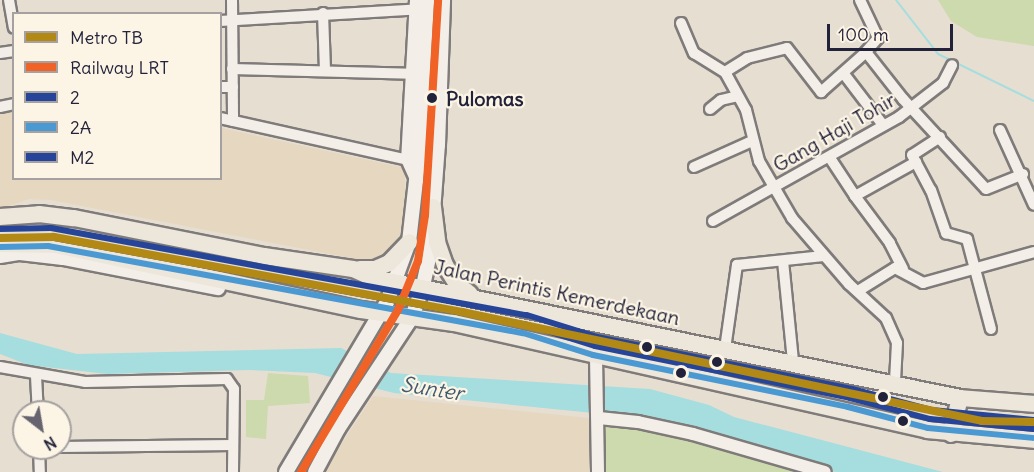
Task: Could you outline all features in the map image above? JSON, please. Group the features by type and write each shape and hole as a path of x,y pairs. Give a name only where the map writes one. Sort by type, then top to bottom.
{"highway":[{"path":"433,207 437,242 445,265 457,284 473,296"},
{"name":"Jalan Perintis Kemerdekaan","path":"0,217 39,214 74,218 264,256 353,269 373,278 423,286 895,382 960,398 1034,404"},
{"path":"353,269 381,267 409,242"},
{"path":"0,244 56,245 246,282 330,304 381,314 454,323 596,357 790,396 951,434 1034,440"},
{"path":"951,434 960,398"}],"main road":[{"path":"315,472 384,356 412,317 423,286 433,207 443,0"},
{"path":"286,472 360,342 381,314 396,281 409,242 417,181 413,161 422,4"},
{"path":"0,256 20,254 63,258 291,302 330,304"}],"street":[{"path":"9,0 12,17"},
{"path":"232,0 226,21 232,69 233,121"},
{"path":"725,72 747,58 787,48 820,92 844,74 878,38 860,0"},
{"path":"226,21 422,4"},
{"path":"323,13 325,70"},
{"path":"681,23 694,53 725,72 750,122 752,141 792,218 824,255 886,318 895,334 898,354 895,382"},
{"path":"866,52 911,108 986,189 1023,174"},
{"name":"Gang Haji Tohir","path":"713,221 830,158 911,108 947,78 952,65"},
{"path":"232,69 418,73"},
{"path":"844,74 883,125"},
{"path":"222,87 233,87"},
{"path":"710,109 721,100 738,96"},
{"path":"222,118 413,161"},
{"path":"1000,130 1023,174 1034,205"},
{"path":"940,137 913,154 931,190 946,233 953,238 965,236 991,329"},
{"path":"694,166 752,141"},
{"path":"830,158 890,243 903,269 923,283 1034,252"},
{"path":"855,196 916,162"},
{"path":"725,349 737,265 824,255"},
{"path":"783,261 793,362"},
{"path":"858,291 886,272 903,269"},
{"path":"596,357 598,472"},
{"path":"0,367 36,376 85,382 219,376 230,380 234,386 233,472"},
{"path":"36,376 37,400"},
{"path":"598,417 638,422 684,432 825,472"},
{"path":"72,447 233,445"}],"shaded area":[{"path":"12,111 12,180 222,180 222,128 405,168 405,224 394,254 371,262 51,200 29,199 0,209 0,114"},
{"path":"373,396 589,418 589,472 323,472"}],"green space":[{"path":"938,0 1034,0 1034,46 977,37 951,21"},
{"path":"268,373 308,376 310,403 268,406 266,439 246,437 246,400 264,400"},
{"path":"602,419 726,442 837,472 603,472"}],"water":[{"name":"Sunter","path":"0,333 77,354 341,348 391,373 650,389 709,405 734,417 943,472 837,472 644,418 394,393 315,373 249,370 107,374 28,365 0,354"}],"waterway":[{"path":"896,0 938,54 1034,101"}],"metro line":[{"name":"TB","path":"0,238 54,237 462,312 982,421 1034,422"}],"rail line":[{"name":"LRT","path":"301,472 398,310 418,261 425,215 438,0"}],"transit line":[{"name":"M2","path":"0,229 51,228 527,315 597,337 852,389 932,410 1034,420"},
{"name":"2","path":"0,238 49,237 525,324 595,346 850,398 930,419 1034,429"},
{"name":"2A","path":"0,247 48,246 523,333 593,355 848,407 928,428 1033,438"}],"place":[{"name":"Pulomas","path":"432,98"}]}
